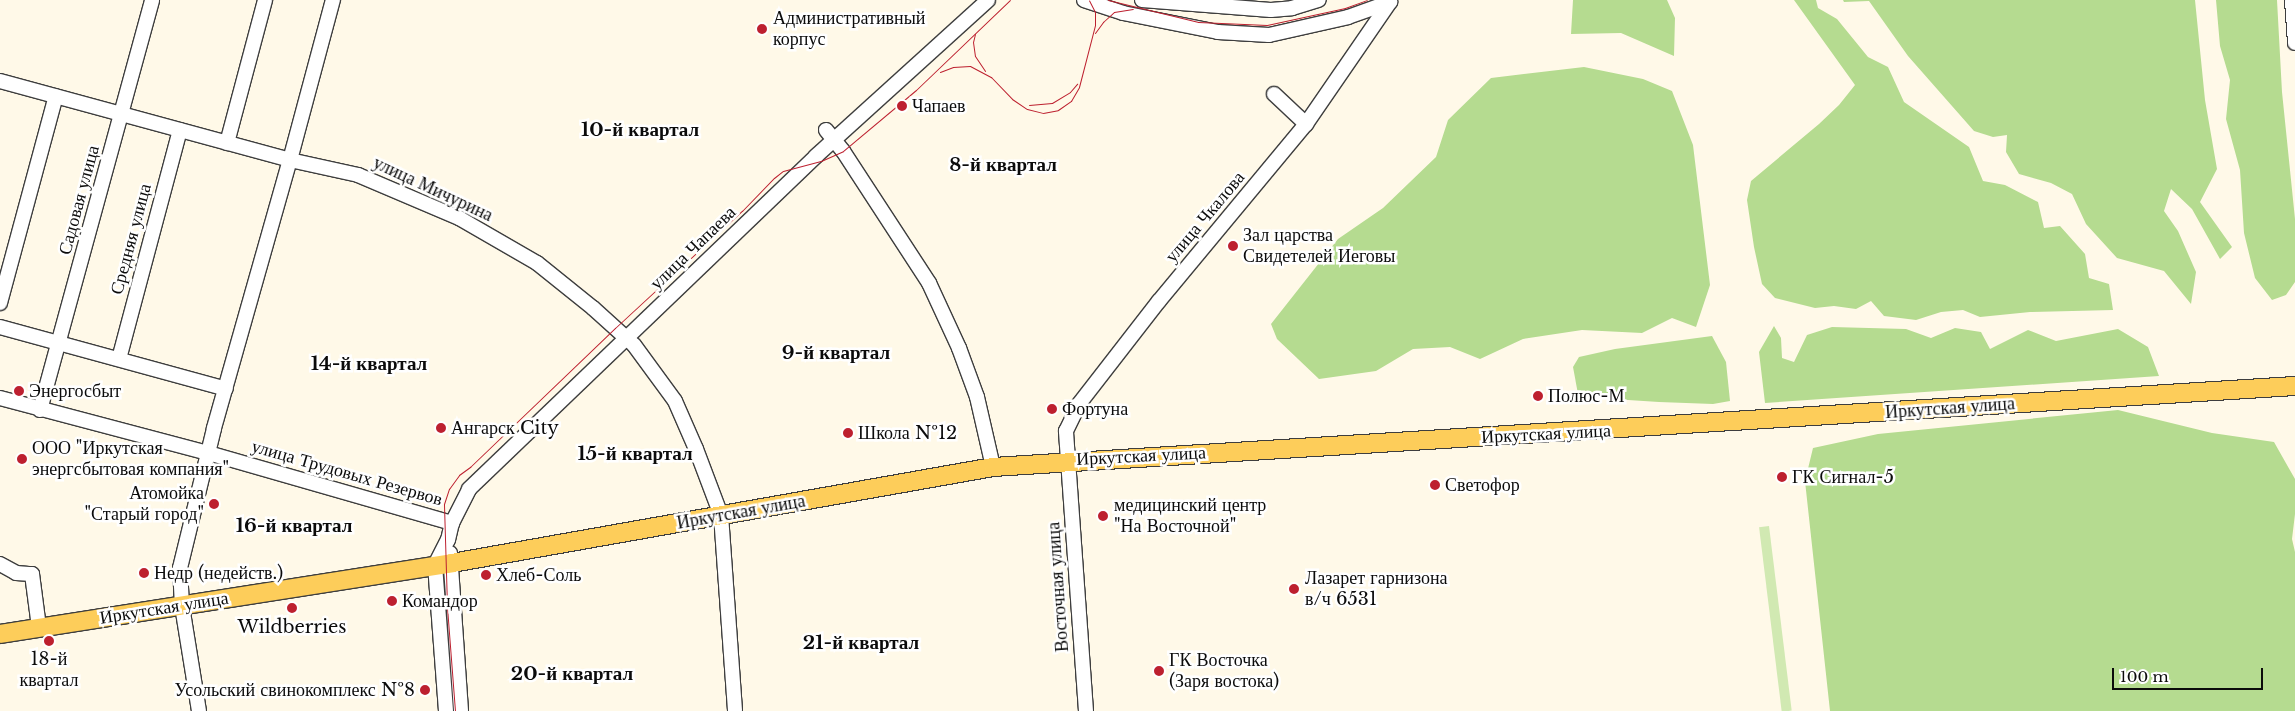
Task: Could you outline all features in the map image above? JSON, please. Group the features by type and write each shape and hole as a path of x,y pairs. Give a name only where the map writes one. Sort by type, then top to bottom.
{"main road":[{"name":"Иркутская улица","path":"0,634 444,564 993,466 1069,460 1412,442 2295,386"}],"street":[{"name":"Садовая улица","path":"40,410 152,0"},
{"path":"227,143 264,0"},
{"path":"200,711 182,606 180,568 208,453 290,160 332,0"},
{"name":"улица Чапаева","path":"444,564 452,523 469,490 626,338 830,135 988,0"},
{"path":"1084,0 1123,13 1218,32 1269,35 1348,17 1394,1"},
{"path":"1142,0 1271,10 1292,8 1318,0"},
{"path":"2292,0 2295,42"},
{"name":"улица Чкалова","path":"1069,460 1066,431 1079,404 1166,293 1306,124 1394,1"},
{"name":"улица Мичурина","path":"0,81 290,160 358,175 459,218 536,263 626,338 634,345 675,401 696,449 721,515 735,711"},
{"path":"1274,94 1306,124"},
{"path":"0,302 56,96"},
{"name":"Средняя улица","path":"119,358 180,130"},
{"path":"830,135 929,283 959,348 977,397 993,466"},
{"path":"0,327 119,358 226,389"},
{"name":"улица Трудовых Резервов","path":"0,398 208,453 452,523"},
{"name":"Восточная улица","path":"1069,460 1075,585 1086,711"},
{"path":"0,564 16,573 32,574 39,627"},
{"path":"444,564 446,711"},
{"path":"444,564 461,711"}],"green space":[{"path":"1573,0 1667,0 1675,18 1674,56 1621,33 1571,34"},
{"path":"1794,0 1816,0 1818,8 1837,19 1868,57 1888,67 1904,102 1969,147 1983,181 2005,185 2038,202 2044,228 2060,226 2085,254 2089,278 2109,284 2113,310 2030,312 1980,317 1963,310 1941,312 1916,320 1884,316 1871,301 1856,309 1834,306 1815,308 1775,298 1762,284 1754,247 1747,200 1751,181 1819,124 1839,105 1855,85"},
{"path":"1843,0 2195,0 2205,100 2217,169 2200,202 2232,247 2220,259 2192,209 2171,189 2164,211 2178,231 2196,272 2191,304 2164,271 2117,258 2086,224 2072,194 2051,183 2019,174 2006,152 2007,135 1993,137 1974,131 1908,56 1869,1 1844,2"},
{"path":"2216,0 2277,0 2282,92 2295,219 2295,282 2286,295 2272,300 2255,278 2244,233 2240,170 2226,119 2230,80 2220,46"},
{"path":"1584,67 1643,79 1672,91 1693,145 1710,285 1696,327 1672,318 1642,333 1582,330 1523,339 1480,359 1450,347 1413,349 1376,371 1319,379 1277,339 1271,324 1338,239 1383,208 1436,157 1448,120 1491,78"},
{"path":"1774,326 1781,338 1782,358 1794,362 1807,335 1832,327 1906,329 1931,338 1955,328 1981,332 1990,349 2028,330 2056,341 2118,329 2148,347 2159,376 1765,403 1759,352"},
{"path":"1712,336 1726,362 1730,401 1713,404 1659,402 1597,398 1578,394 1573,367 1579,357 1615,349"},
{"path":"2118,410 2212,433 2274,442 2295,479 2295,514 2292,539 2295,552 2295,711 1830,711 1805,481 1813,448 1878,434"},
{"path":"1769,526 1792,711 1782,711 1759,527"}],"tram line":[{"path":"455,711 447,606 444,504 449,489 459,475 470,467 615,328 742,211 774,178 783,171 821,161 843,151 916,90 1010,0"},
{"path":"940,72 953,67 970,66 991,77 1012,99 1027,109 1043,113 1058,110 1071,101 1079,87 1095,25 1095,12 1089,0"},
{"path":"1108,0 1198,22 1267,25 1345,8 1367,0"},
{"path":"1095,33 1114,12 1133,9"},
{"path":"975,34 973,42 975,56 985,71"},
{"path":"1029,105 1052,103 1070,92 1077,84"}],"place":[{"name":"Административный корпус","path":"762,29"},
{"name":"Чапаев","path":"902,106"},
{"name":"Зал царства Свидетелей Иеговы","path":"1233,246"},
{"name":"Энергосбыт","path":"19,391"},
{"name":"Полюс-М","path":"1538,396"},
{"name":"Фортуна","path":"1052,409"},
{"name":"Ангарск City","path":"441,428"},
{"name":"Школа №12","path":"848,433"},
{"name":"ООО \"Иркутская энергсбытовая компания\"","path":"22,459"},
{"name":"ГК Сигнал-5","path":"1782,477"},
{"name":"Светофор","path":"1435,485"},
{"name":"Атомойка \"Старый город\"","path":"214,504"},
{"name":"медицинский центр \"На Восточной\"","path":"1103,516"},
{"name":"Недр (недейств.)","path":"144,573"},
{"name":"Хлеб-Соль","path":"486,575"},
{"name":"Лазарет гарнизона в/ч 6531","path":"1294,589"},
{"name":"Командор","path":"392,601"},
{"name":"Wildberries","path":"292,608"},
{"name":"18-й квартал","path":"49,641"},
{"name":"ГК Восточка (Заря востока)","path":"1159,671"},
{"name":"Усольский свинокомплекс №8","path":"425,690"}],"district":[{"name":"10-й квартал","path":"640,130"},
{"name":"8-й квартал","path":"1003,165"},
{"name":"9-й квартал","path":"836,353"},
{"name":"14-й квартал","path":"369,364"},
{"name":"15-й квартал","path":"635,454"},
{"name":"16-й квартал","path":"294,526"},
{"name":"21-й квартал","path":"861,643"},
{"name":"20-й квартал","path":"572,674"}]}
